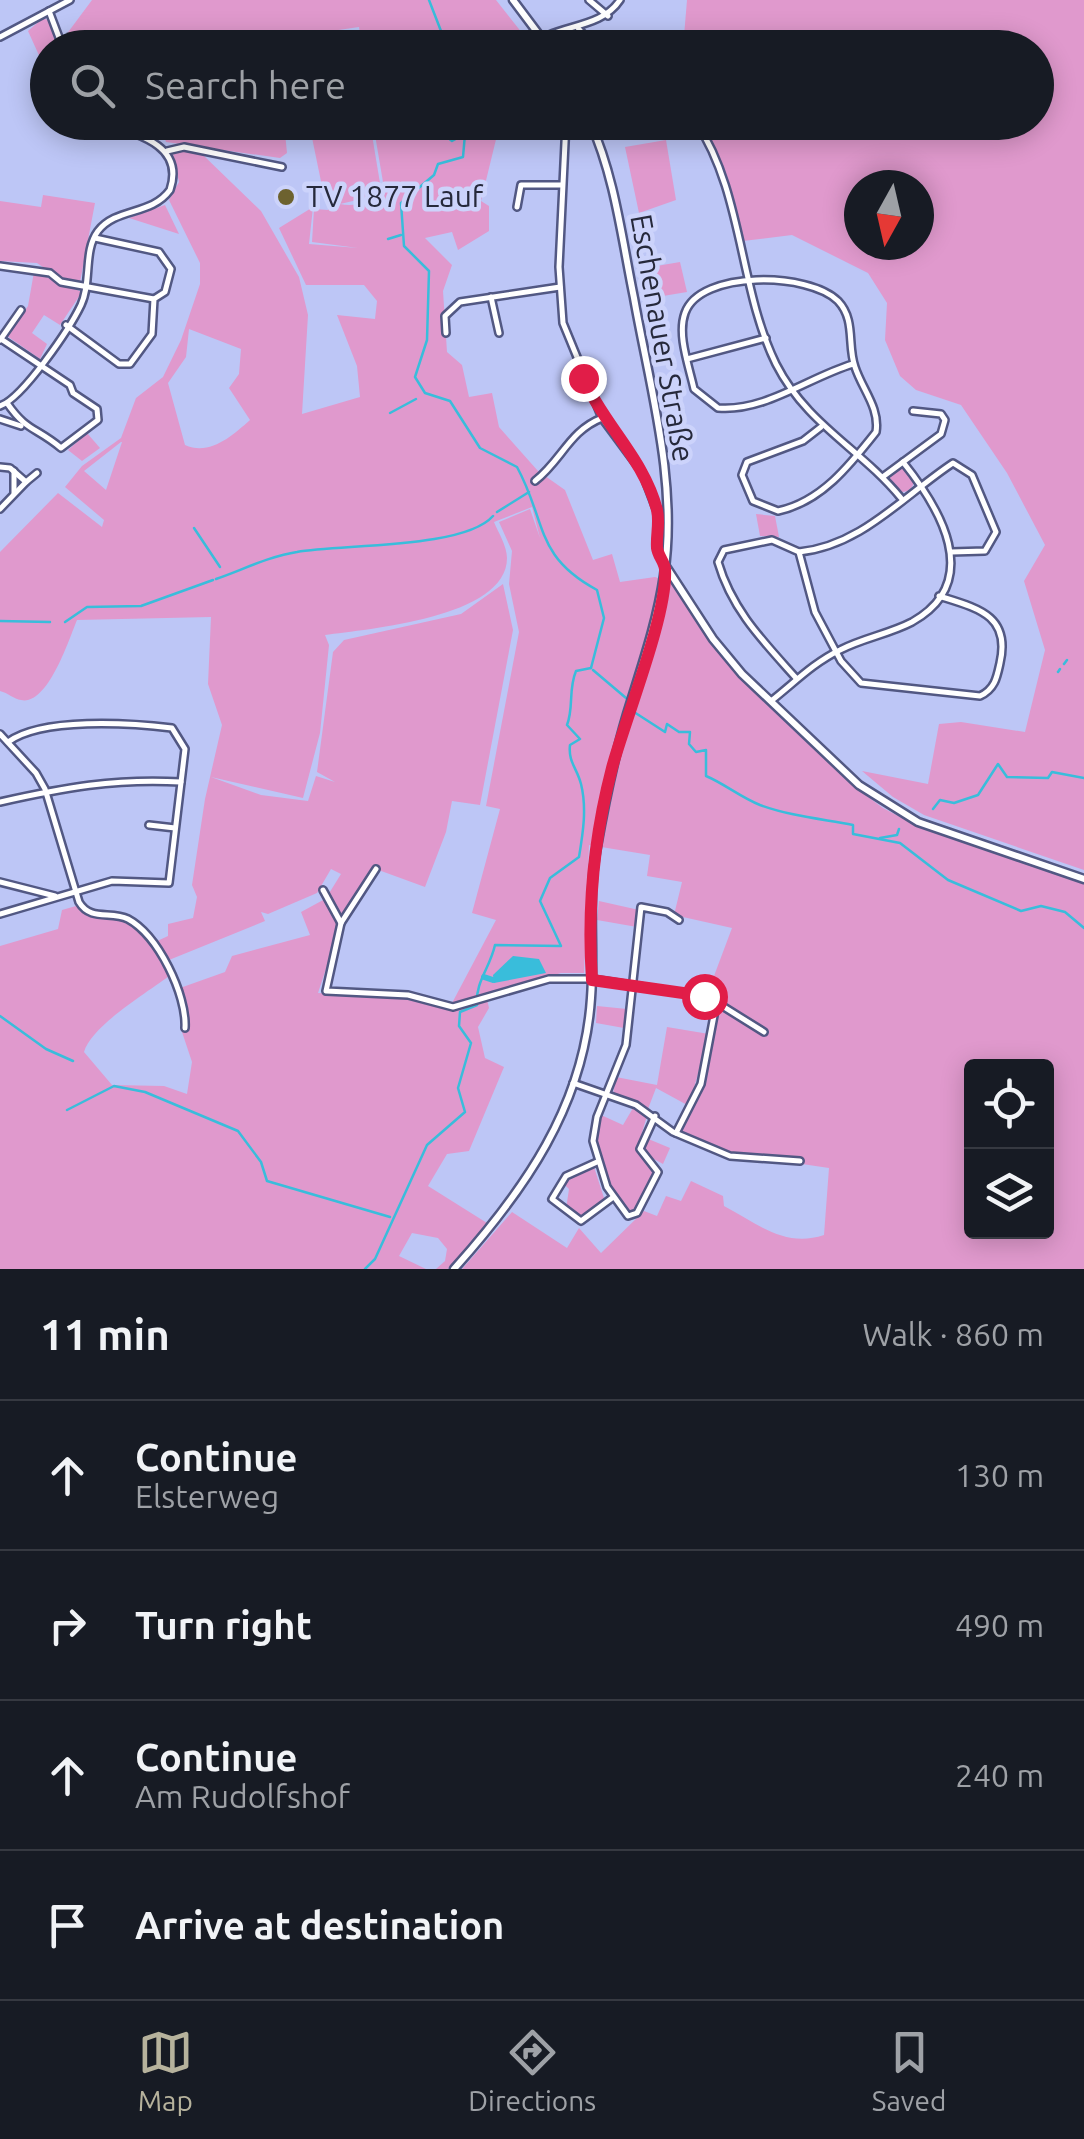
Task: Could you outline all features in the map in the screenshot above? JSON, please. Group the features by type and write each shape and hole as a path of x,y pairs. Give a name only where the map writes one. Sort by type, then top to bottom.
{"main road":[{"path":"512,1 536,30"},
{"name":"Eschenauer Straße","path":"454,1269 544,1152 573,1083 592,1003 595,854 611,772 647,651 665,565 667,502 655,412 616,204 596,140"},
{"path":"665,565 713,638 770,702 859,786 923,824 1084,879"}],"street":[{"path":"0,38 70,0"},
{"path":"589,0 608,16"},
{"path":"571,30 608,16 620,0"},
{"path":"49,11 56,30"},
{"path":"24,426 4,404 25,389 80,307 94,237 104,224 164,198 173,181 167,151 152,140"},
{"path":"564,140 560,185 563,323 602,418 642,472 658,514 657,548 665,565"},
{"path":"705,140 766,338 790,389 822,428 884,476 901,498"},
{"path":"167,151 184,147 282,167"},
{"path":"517,207 521,185 560,185"},
{"path":"0,266 50,273 60,282 154,300 165,292 171,269 159,252 94,237"},
{"path":"822,428 803,441 746,462 742,476 753,502 770,510 790,509 826,487 876,432 878,422 853,364 850,325 838,301 796,280 750,282 704,290 686,308 682,324 694,389 718,408 762,403 853,364"},
{"path":"446,333 449,311 460,302 560,287"},
{"path":"491,297 499,333"},
{"path":"66,325 119,364 130,364 152,334 154,300"},
{"path":"0,419 44,434 61,448 98,420 97,410 41,365 0,339 21,310"},
{"path":"687,359 766,338"},
{"path":"884,476 941,434 941,414 913,410"},
{"path":"534,482 552,467 579,428 602,418"},
{"path":"770,702 796,678 836,652 917,619 939,596 951,552 942,515 903,462"},
{"path":"798,552 826,550 854,538 901,498 953,463 962,466 980,488 995,539 985,551 951,552"},
{"path":"0,467 14,471 26,482"},
{"path":"14,471 14,493"},
{"path":"0,509 37,473"},
{"path":"796,678 743,619 726,589 718,562 724,550 751,542 784,542 798,552 814,612 836,652 861,682 972,698 987,692 994,685 1004,645 999,624 990,615 939,596"},
{"path":"0,914 112,881 169,884 185,749 172,728 54,726 8,742"},
{"path":"0,734 45,789 84,910 126,917 136,925 174,972 185,1028"},
{"path":"0,802 45,789 126,779 181,782"},
{"path":"149,825 175,828"},
{"path":"376,869 341,924 326,991 408,995 453,1007 549,979 592,980 708,997 716,1006 764,1032"},
{"path":"0,882 56,896"},
{"path":"323,890 341,924"},
{"path":"654,1116 640,1149 658,1172 637,1213 625,1214 612,1198 597,1162 594,1134 606,1094 623,1058 642,907 667,912 679,920"},
{"path":"676,1132 701,1084 716,1006"},
{"path":"573,1083 606,1094 654,1116 676,1132 741,1159 800,1160"},
{"path":"597,1162 566,1176 552,1199 581,1221 612,1198"}],"shaded area":[{"path":"92,0 496,0 520,30 359,27 70,30"},
{"path":"687,0 1084,0 1084,870 924,815 893,797 862,771 928,784 939,724 961,722 1025,732 1045,650 1024,581 1045,545 1007,473 961,405 916,390 900,376 885,340 887,303 868,273 792,235 743,241 707,140 1054,140 1054,30 684,30"},
{"path":"43,18 50,21 52,30 30,30 30,35 28,31"},
{"path":"286,140 287,153 280,158 166,142"},
{"path":"312,140 373,140 380,183 370,197 340,204 352,205 363,202 384,188 376,140 496,140 481,201 489,206 489,231 458,250 452,232 425,238 452,265 443,291 447,352 462,365 469,397 492,393 499,427 538,471 565,490 593,560 612,554 620,582 655,577 675,584 712,645 763,701 851,784 883,808 921,828 986,846 1084,884 1084,1269 462,1269 512,1212 567,1248 579,1228 601,1253 644,1211 657,1216 666,1196 681,1201 691,1181 723,1196 724,1206 772,1232 797,1238 824,1235 829,1168 802,1164 800,1160 733,1155 681,1134 706,1083 719,1010 767,1033 768,1030 708,992 732,928 674,915 682,882 647,876 650,855 589,845 584,973 561,973 451,1005 496,920 472,913 500,809 486,806 519,632 509,584 512,551 499,522 530,509 540,538 532,507 494,522 507,558 501,578 484,594 432,617 325,635 329,645 320,733 303,798 211,777 261,795 308,801 316,776 335,782 317,772 333,652 344,640 461,614 503,584 513,630 480,805 452,801 446,832 425,887 373,868 341,919 328,895 341,874 331,869 317,893 268,914 261,912 265,921 169,960 153,943 168,936 168,924 193,918 197,897 192,885 205,799 222,725 208,684 211,617 77,620 63,655 40,693 31,699 18,699 0,691 0,552 58,493 102,527 104,520 65,487 82,466 121,438 136,398 163,377 181,340 200,284 200,263 169,200 179,182 173,154 176,151 202,154 261,211 299,277 308,315 302,414 360,397 357,366 337,315 375,319 377,301 364,285 306,285 279,228 313,207 309,244 358,248 312,242 314,209 328,210 331,202 338,203 324,196","holes":["189,329 241,349 239,374 229,388 250,420 220,443 203,448 185,445 168,383 186,357","122,442 106,490 84,471"]},
{"path":"666,140 676,200 639,213 625,147"},
{"path":"43,195 95,203 80,282 62,280 37,263 0,261 0,201 41,207"},
{"path":"165,205 179,234 129,218"},
{"path":"680,262 687,292 651,298 645,268"},
{"path":"34,272 82,292 60,325 44,315 32,333 47,344 40,359 7,336 28,306"},
{"path":"87,433 100,448 82,461 68,450"},
{"path":"902,468 914,480 902,492 890,480"},
{"path":"756,514 775,516 779,537 760,536"},
{"path":"325,899 340,926 318,993 408,997 451,1009 487,999 489,1008 478,1027 485,1058 504,1067 469,1151 447,1154 428,1186 487,1223 448,1269 436,1269 445,1261 447,1249 438,1238 412,1233 399,1256 426,1269 0,1269 0,946 58,929 62,910 76,906 86,914 128,923 150,943 172,974 97,1031 84,1052 112,1085 164,1086 187,1094 192,1062 182,1032 186,1021 180,988 225,972 232,956 310,935 301,912"},
{"path":"599,901 639,910 637,927 597,920"},
{"path":"513,956 539,959 546,973 494,983 493,975"},
{"path":"597,1006 627,1009 624,1028 596,1023"},
{"path":"667,1027 709,1034 689,1106 656,1088 648,1109 613,1095 616,1077 657,1085"},
{"path":"633,1108 647,1116 637,1149 654,1171 636,1208 628,1213 607,1179 597,1142 601,1115 623,1125"},
{"path":"646,1138 670,1148 663,1164 643,1153"},
{"path":"594,1167 604,1198 584,1216 575,1218 566,1209 569,1189 563,1183"}],"waterway":[{"path":"429,0 441,30"},
{"path":"464,140 463,157 438,164 434,175 401,203 404,246 429,271 427,340 415,377 425,393 450,401 480,448 517,467 552,551 562,564 597,590 604,618 591,668"},
{"path":"388,239 401,235"},
{"path":"390,413 416,399"},
{"path":"497,512 529,492"},
{"path":"216,579 297,552 430,540 478,527 493,516"},
{"path":"194,528 220,567"},
{"path":"65,622 87,607 141,606 213,580"},
{"path":"0,621 50,622"},
{"path":"1064,664 1067,660"},
{"path":"365,1269 375,1259 427,1145 465,1112 458,1088 471,1043 459,1026 460,1012 477,1005 478,989 495,945 561,946 540,901 550,878 579,857 584,802 570,745 580,739 567,725 576,671 591,668"},
{"path":"593,670 626,698"},
{"path":"634,712 665,732 667,724 679,732 690,732 689,744 696,752 706,750 706,776 753,802 783,812 853,825 853,834 900,843 948,880 1021,911 1041,906 1065,912 1084,928"},
{"path":"933,809 940,800 954,803 978,795 998,764 1007,777 1048,778 1052,772 1084,778"},
{"path":"880,838 897,835 899,829"},
{"path":"484,977 493,980"},
{"path":"0,1016 46,1049 73,1061"},
{"path":"67,1110 114,1086 145,1092 238,1131 261,1162 267,1181 390,1217"}],"place":[{"name":"TV 1877 Lauf","path":"286,197"}],"route":[{"path":"583,378 602,418 624,442 642,472 658,514 657,548 665,565 647,651 611,772 595,854 590,927 592,980 704,996"}]}
